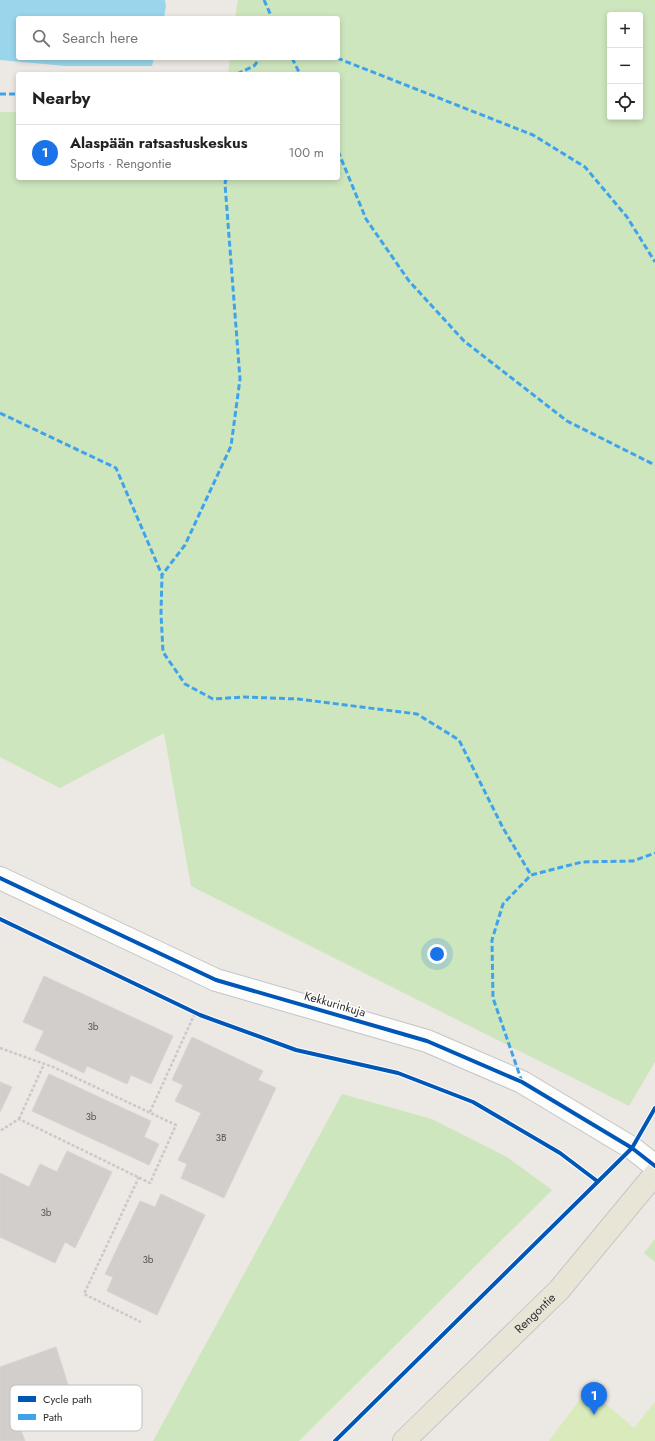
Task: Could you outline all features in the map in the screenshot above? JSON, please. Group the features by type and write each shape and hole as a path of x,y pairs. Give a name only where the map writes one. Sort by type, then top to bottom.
{"main road":[{"name":"Rengontie","path":"404,1441 559,1290 655,1174"}],"street":[{"name":"Kekkurinkuja","path":"0,878 216,980 427,1041 522,1082 632,1148 655,1166"}],"path":[{"path":"188,1009 200,1015"},
{"path":"150,1112 195,1013"},
{"path":"0,1048 44,1064 176,1125 150,1183 19,1119"},
{"path":"0,1131 19,1119 44,1064"},
{"path":"138,1177 84,1294 141,1322"}],"green space":[{"path":"238,0 655,0 655,1062 629,1106 191,886 164,733 60,788 0,757 0,112 16,112 16,180 340,180 340,72 228,72 230,60 340,60 340,16 235,16"},
{"path":"342,1094 432,1119 507,1157 552,1190 299,1441 153,1441"},
{"path":"655,1239 655,1262 644,1253"},
{"path":"588,1389 634,1428 655,1402 655,1441 549,1441"}],"water":[{"path":"0,0 165,0 166,6 164,16 16,16 16,60 154,60 152,66 66,66 0,60"}],"building":[{"path":"44,976 173,1036 151,1084 131,1075 127,1084 87,1066 84,1073 35,1050 44,1031 23,1022"},
{"path":"192,1037 263,1071 258,1080 276,1088 224,1198 181,1178 187,1164 178,1160 201,1113 175,1101 183,1085 172,1080"},
{"path":"49,1074 151,1121 144,1137 159,1144 149,1165 32,1111"},
{"path":"0,1082 12,1087 0,1112"},
{"path":"67,1151 112,1172 75,1248 65,1242 55,1263 0,1237 0,1173 29,1187 40,1164 57,1172"},
{"path":"161,1194 205,1215 157,1315 107,1291 113,1277 105,1274 140,1201 155,1207"},
{"path":"56,1347 68,1385 10,1385 10,1431 21,1431 25,1441 0,1441 0,1367"}],"marked path":[{"path":"264,0 271,16"},
{"path":"340,59 533,135 585,167 627,217 655,262"},
{"path":"241,72 254,66 258,60"},
{"path":"293,60 299,72"},
{"path":"0,94 16,94"},
{"path":"340,156 366,219 409,281 464,341 567,421 655,465"},
{"path":"226,180 240,379 231,446 185,545 162,575 161,613 163,652 185,684 213,699 244,697 298,699 417,714 459,740 503,828 531,875"},
{"path":"0,413 116,468 162,575"},
{"path":"522,1082 493,998 492,940 503,904 531,875 582,862 633,861 655,853"}],"cycle path":[{"path":"0,878 216,980 427,1041 522,1082 632,1148 655,1166"},
{"path":"0,919 200,1015 296,1050 398,1073 473,1102 560,1153 597,1181"},
{"path":"335,1441 632,1148 655,1108"}],"place":[{"name":"Alaspään ratsastuskeskus","path":"594,1415"}]}
